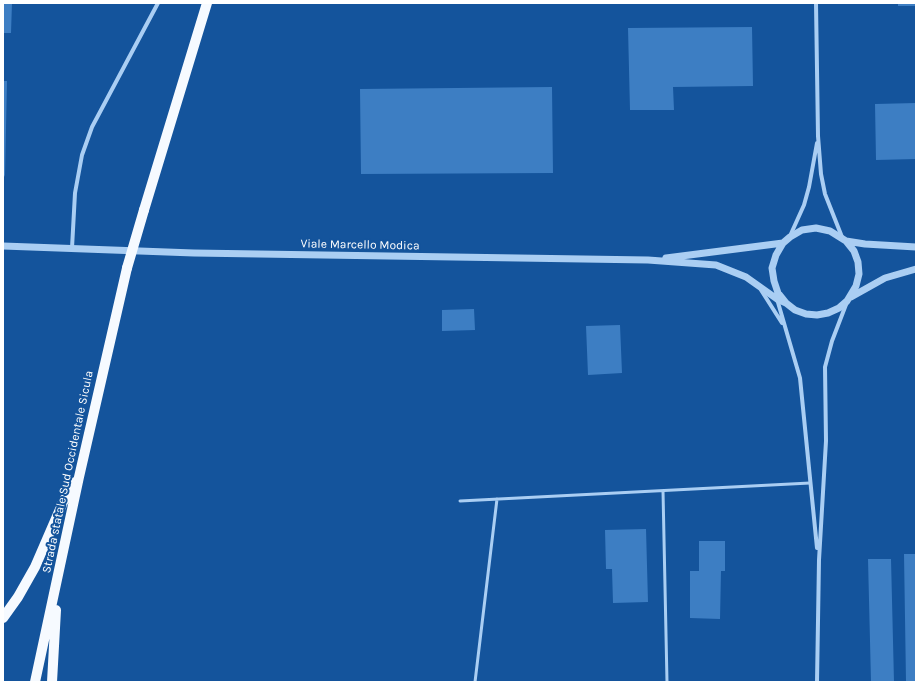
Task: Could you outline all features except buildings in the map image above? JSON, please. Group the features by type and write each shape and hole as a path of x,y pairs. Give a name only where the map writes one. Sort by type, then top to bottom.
{"main road":[{"name":"Strada statale Sud Occidentale Sicula","path":"35,682 79,478 127,268 207,3"},
{"path":"3,618 18,597 35,567 64,500 79,478"},
{"path":"52,682 57,582"}],"street":[{"path":"72,248 75,193 82,155 92,126 158,3"},
{"path":"816,3 818,136 825,194 844,239 854,251 858,262 859,274 856,286 849,299 832,341 825,367 826,441 818,560 817,682"},
{"path":"790,237 804,205 809,187 818,136"},
{"path":"818,560 800,378 777,299 772,268 776,255 783,243 790,237 802,230 816,228 830,231 844,239 885,247 916,247"},
{"path":"648,260 783,243"},
{"name":"Viale Marcello Modica","path":"3,246 194,253 648,260"},
{"path":"648,260 716,264 746,277 760,288 786,303"},
{"path":"774,281 778,293 786,303 795,310 806,314 817,315 828,313 839,308 849,299 885,278 916,269"},
{"path":"760,288 785,327"}],"lane":[{"path":"460,501 810,483"},
{"path":"663,490 667,682"},
{"path":"475,682 497,499"}]}
